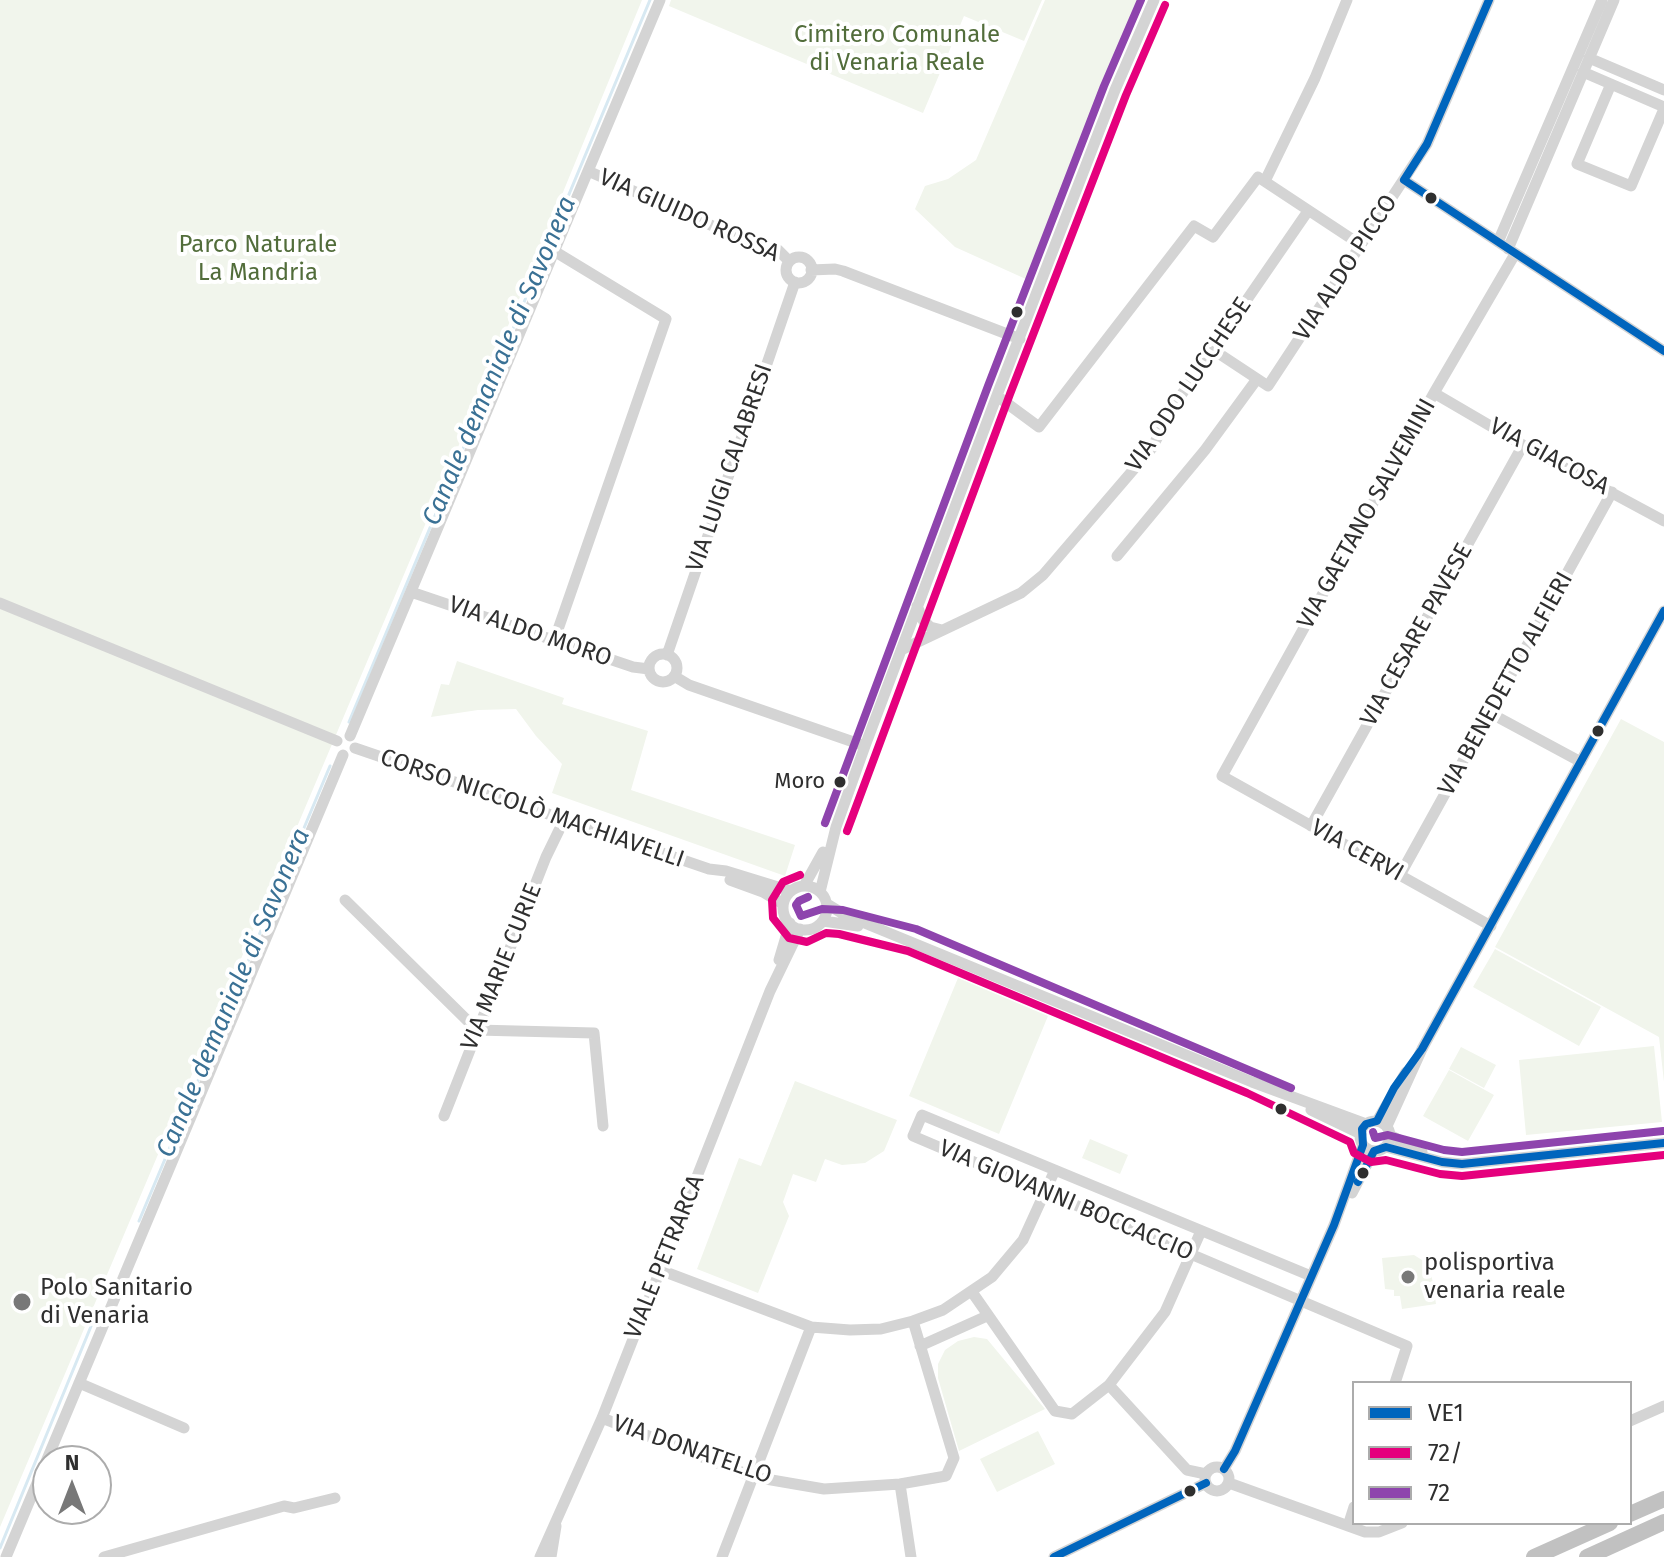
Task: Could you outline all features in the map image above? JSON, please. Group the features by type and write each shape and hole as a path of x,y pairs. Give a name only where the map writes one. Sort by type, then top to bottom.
{"highway":[{"path":"1632,1513 1664,1499"},
{"path":"1587,1557 1664,1522"},
{"path":"1534,1557 1606,1525"}],"street":[{"path":"350,736 660,0"},
{"path":"820,892 836,827 917,606 1115,90 1154,0"},
{"path":"997,396 1039,427 1194,226 1213,237 1262,179 1315,78 1347,0"},
{"name":"VIA ALDO PICCO","path":"1257,379 1268,386 1427,144 1489,0"},
{"path":"1507,248 1602,0"},
{"path":"1507,248 1614,0"},
{"path":"1589,58 1664,90"},
{"path":"1583,72 1611,84 1664,108 1631,186 1577,164 1611,84"},
{"name":"VIA GIUIDO ROSSA","path":"588,171 715,227 778,250 789,261"},
{"path":"1262,179 1361,245"},
{"path":"1404,180 1664,351"},
{"name":"VIA ODO LUCCHESE","path":"942,630 1021,593 1043,575 1152,448 1173,407 1308,211"},
{"name":"VIA GAETANO SALVEMINI","path":"1222,776 1434,393 1507,248"},
{"path":"554,251 666,319 554,641"},
{"path":"797,257 805,259 811,270 806,280 795,282 786,273 789,261 797,257"},
{"path":"811,270 843,271 1020,339"},
{"name":"VIA LUIGI CALABRESI","path":"667,655 795,282"},
{"path":"1117,556 1205,450 1257,379 1212,349"},
{"name":"VIA GIACOSA","path":"1434,393 1664,521"},
{"name":"VIA CESARE PAVESE","path":"1311,826 1523,445"},
{"name":"VIA BENEDETTO ALFIERI","path":"1400,875 1612,492"},
{"name":"VIA ALDO MORO","path":"411,592 633,667 649,669"},
{"path":"0,603 337,741"},
{"path":"917,606 930,627 942,630"},
{"path":"1224,1469 1235,1451 1375,1135 1664,611"},
{"path":"901,650 942,630"},
{"path":"667,655 676,664 674,676 668,681 659,681 652,677 649,669 654,657 667,655"},
{"path":"674,676 689,685 865,746"},
{"path":"1490,713 1581,762"},
{"path":"341,736 350,736 355,740 355,748 352,753 343,755 336,748 337,741 341,736"},
{"name":"CORSO NICCOLÒ MACHIAVELLI","path":"355,748 709,869 726,871 791,891"},
{"path":"6,1557 343,755"},
{"name":"VIA CERVI","path":"1222,776 1491,926"},
{"name":"VIA MARIE CURIE","path":"444,1116 546,857 564,820"},
{"path":"836,827 804,886 791,891 783,904 784,914 795,926 812,928 823,921 841,922 912,940"},
{"name":"CORSO NICCOLÒ MACHIAVELLI","path":"709,869 783,904"},
{"path":"804,886 820,892 827,904 845,915 912,940 1433,1159 1462,1164 1664,1143"},
{"path":"345,900 477,1030 594,1033 603,1126"},
{"path":"823,921 827,904"},
{"name":"VIALE PETRARCA","path":"540,1557 602,1418 795,926"},
{"name":"VIA GIOVANNI BOCCACCIO","path":"1311,1276 922,1115 913,1136 1407,1346 1396,1381"},
{"path":"660,1270 811,1327 881,1329 913,1321 943,1310 992,1277 1023,1240 1055,1170"},
{"path":"90,1358 118,1279 147,1224"},
{"path":"972,1292 1055,1411 1072,1414 1109,1385 1165,1312 1201,1231"},
{"path":"913,1321 920,1346 987,1316"},
{"path":"722,1557 811,1327"},
{"name":"VIA DONATELLO","path":"602,1418 754,1477 824,1489 900,1484 946,1476 954,1458 920,1346"},
{"path":"79,1383 184,1428"},
{"path":"1109,1385 1187,1470 1206,1479"},
{"path":"1632,1420 1664,1406"},
{"path":"1054,1557 1206,1479 1212,1468 1224,1469 1228,1473 1229,1483 1217,1492 1208,1488 1206,1479"},
{"path":"1229,1483 1365,1532 1379,1532 1397,1525"},
{"path":"900,1484 911,1557"},
{"path":"104,1557 284,1506 294,1508 335,1498"},
{"path":"1348,1526 1352,1513"},
{"name":"VIALE PETRARCA","path":"551,1557 557,1521"}],"green space":[{"name":"Parco Naturale La Mandria","path":"0,0 642,0 464,433 35,1445 32,1445 0,1527"},
{"name":"Cimitero Comunale di Venaria Reale","path":"671,0 1042,0 1024,41 964,16 923,113 669,6"},
{"path":"1045,0 1143,0 1028,280 955,247 915,209 925,186 948,179 976,160"},
{"path":"457,661 564,698 562,704 648,731 631,790 795,845 785,876 552,793 562,764 516,709 478,710 431,717 441,684 449,685"},
{"path":"1621,719 1664,742 1664,1082 1659,1037 1495,947"},
{"path":"1495,949 1601,1007 1579,1046 1473,987"},
{"path":"958,978 1048,1016 999,1134 909,1096"},
{"path":"1654,1046 1662,1122 1526,1135 1519,1060"},
{"path":"1461,1047 1496,1065 1484,1088 1449,1069"},
{"path":"1449,1070 1494,1095 1468,1141 1423,1116"},
{"path":"795,1081 897,1120 884,1151 865,1163 842,1165 825,1159 816,1182 793,1174 783,1202 789,1216 758,1293 697,1269 739,1158 761,1166"},
{"path":"1090,1139 1128,1155 1120,1174 1082,1158"},
{"name":"polisportiva venaria reale","path":"1414,1255 1430,1265 1436,1304 1402,1309 1400,1296 1394,1296 1394,1290 1385,1289 1382,1258"},
{"path":"974,1337 987,1339 1045,1409 959,1451 938,1378 938,1364 945,1350 958,1341"},
{"path":"1038,1431 1055,1464 997,1492 980,1459"}],"waterway":[{"name":"Canale demaniale di Savonera","path":"349,722 650,0"},
{"name":"Canale demaniale di Savonera","path":"139,1221 330,766"},
{"name":"Canale demaniale di Savonera","path":"0,1548 94,1319"}],"transit line":[{"name":"72","path":"825,823 988,386 1104,86 1141,0"},
{"name":"VE1","path":"1489,0 1427,144 1404,180 1664,351"},
{"name":"72/","path":"847,831 1010,394 1126,95 1165,5"},
{"name":"VE1","path":"1224,1469 1235,1451 1334,1225 1363,1145 1362,1129 1366,1124 1377,1121 1394,1088 1422,1049 1664,611"},
{"name":"72/","path":"800,875 783,882 772,900 773,918 789,938 807,942 826,933 839,934 908,951 1247,1093 1350,1142 1354,1153 1371,1162 1386,1160 1440,1174 1462,1176 1664,1155"},
{"name":"72","path":"808,897 796,905 801,916 822,909 843,910 916,929 1291,1088"},
{"name":"72","path":"1373,1132 1375,1138 1388,1135 1462,1152 1663,1131"},
{"name":"VE1","path":"1358,1182 1374,1151 1386,1147 1442,1162 1462,1164 1664,1143"},
{"name":"VE1","path":"1054,1557 1206,1483"}],"place":[{"name":"Moro","path":"840,782"},
{"name":"polisportiva venaria reale","path":"1408,1277"},
{"name":"Polo Sanitario di Venaria","path":"22,1302"}]}
